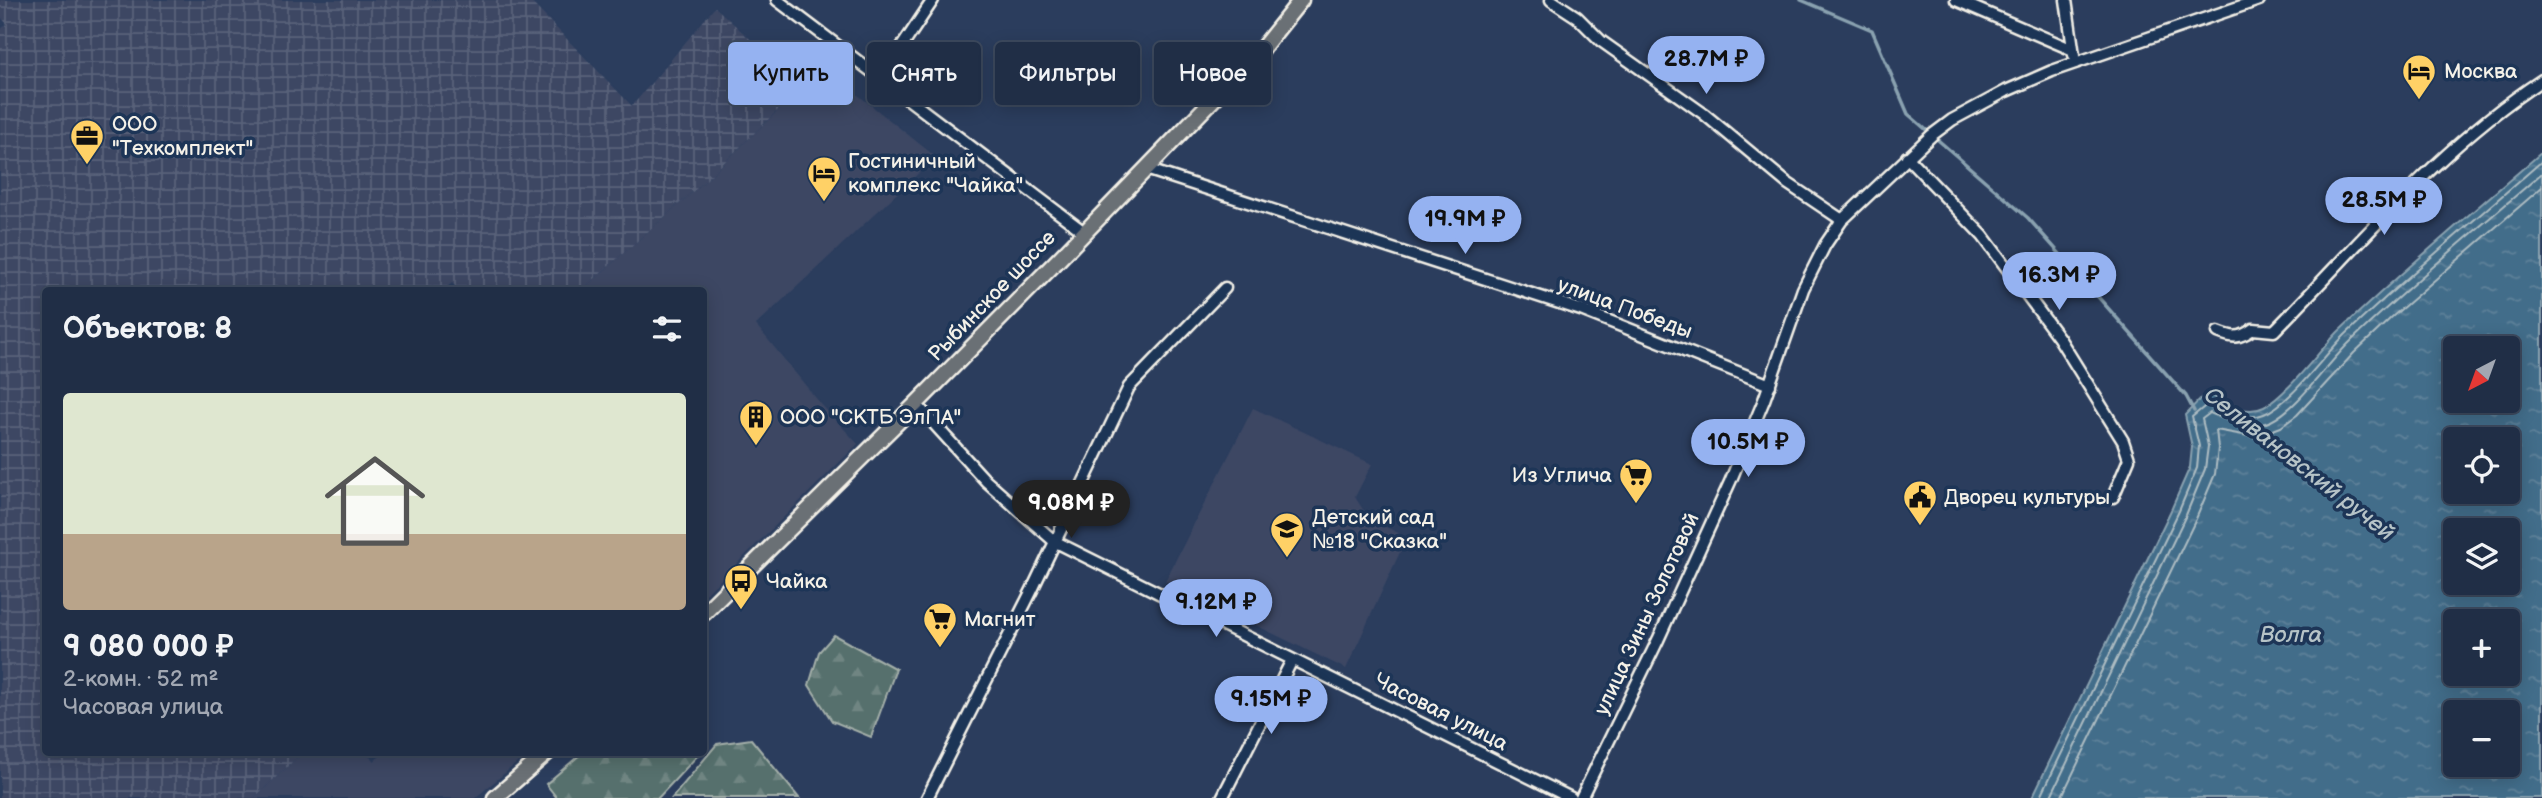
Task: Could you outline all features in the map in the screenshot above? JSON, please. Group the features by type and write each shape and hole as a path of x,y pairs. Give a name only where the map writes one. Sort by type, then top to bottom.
{"main road":[{"name":"Рыбинское шоссе","path":"707,610 916,404 1146,169 1261,50 1301,0"},
{"path":"495,798 543,756"}],"street":[{"path":"777,0 867,68"},
{"path":"905,42 933,0"},
{"path":"1551,0 1577,17 1601,41 1634,66 1704,114 1787,183 1842,220"},
{"path":"1956,0 2073,50"},
{"path":"2066,0 2075,62"},
{"name":"улица Зины Золотовой","path":"1581,798 1731,482 1770,385 1803,289 1825,245 1842,220 1932,135 1977,106 2075,62 2259,0"},
{"path":"2218,332 2234,338 2253,329 2274,331 2413,186 2499,111 2542,80"},
{"path":"917,105 1084,232"},
{"path":"1907,157 1983,236 2059,338 2123,441 2129,459 2113,497"},
{"name":"улица Победы","path":"1146,169 1581,310 1770,385"},
{"path":"927,798 1032,590 1129,387 1225,288"},
{"name":"Часовая улица","path":"916,404 986,481 1054,541 1571,798"},
{"path":"1222,798 1292,660"}],"shaded area":[{"path":"0,0 529,0 632,106 715,7 753,42 728,42 728,105 783,105 705,181 585,287 456,287 452,283 447,287 42,287 42,756 299,756 254,798 0,798 0,30 7,24 0,16"},
{"path":"853,91 867,105 871,105 936,157 756,325 820,403 858,444 707,593 707,287 585,287 705,181 784,105 853,105"},
{"name":"Детский сад №18 \"Сказка\"","path":"1253,408 1372,464 1355,497 1369,519 1407,537 1346,669 1165,581"},
{"path":"299,756 369,756 374,761 380,756 525,756 475,798 254,798"}],"green space":[{"path":"834,635 896,669 871,737 832,721 809,685 819,652"},
{"path":"751,739 799,798 672,798 717,744"},
{"path":"579,756 697,756 658,798 557,798 546,784"}],"water":[{"name":"Волга","path":"2542,152 2542,798 2032,798 2190,467 2192,447 2185,415 2201,398 2210,395 2243,409 2264,407 2293,383 2339,331"}],"waterway":[{"name":"Селивановский ручей","path":"1801,0 1872,30 1908,114 2028,218 2186,396 2194,411"}],"place":[{"name":"Москва","path":"2419,101"},
{"name":"ООО \"Техкомплект\"","path":"87,166"},
{"name":"Гостиничный комплекс \"Чайка\"","path":"824,203"},
{"name":"ООО \"СКТБ ЭлПА\"","path":"756,447"},
{"name":"Из Углича","path":"1636,505"},
{"name":"Дворец культуры","path":"1920,527"},
{"name":"Детский сад №18 \"Сказка\"","path":"1287,559"},
{"name":"Чайка","path":"741,611"},
{"name":"Магнит","path":"940,649"}]}
